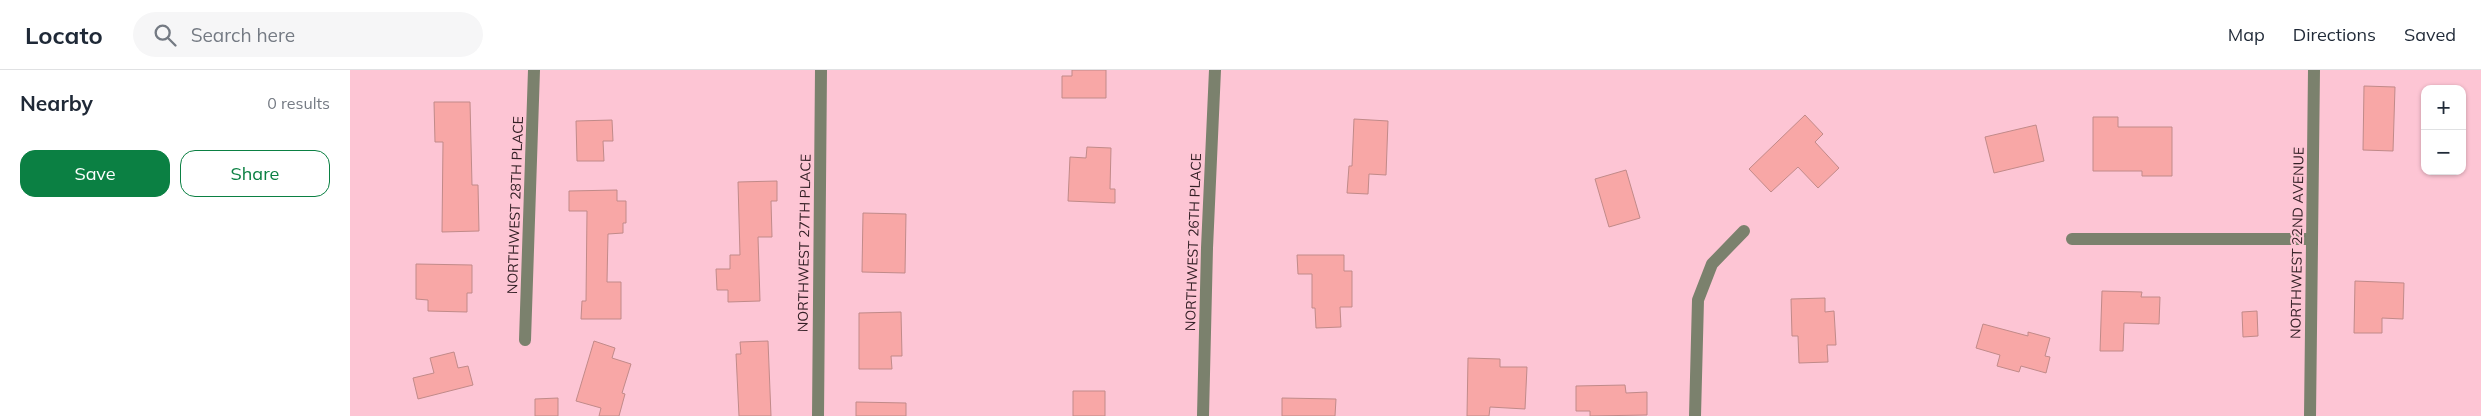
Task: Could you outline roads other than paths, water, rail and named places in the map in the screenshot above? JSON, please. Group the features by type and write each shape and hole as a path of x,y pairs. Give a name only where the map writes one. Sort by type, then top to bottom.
{"street":[{"name":"NORTHWEST 28TH PLACE","path":"525,340 534,70"},
{"name":"NORTHWEST 27TH PLACE","path":"818,416 821,70"},
{"name":"NORTHWEST 26TH PLACE","path":"1204,416 1207,248 1215,70"},
{"name":"NORTHWEST 22ND AVENUE","path":"2310,416 2314,70"},
{"path":"1695,416 1698,300 1712,264 1744,231"},
{"path":"2072,239 2312,238"}]}
